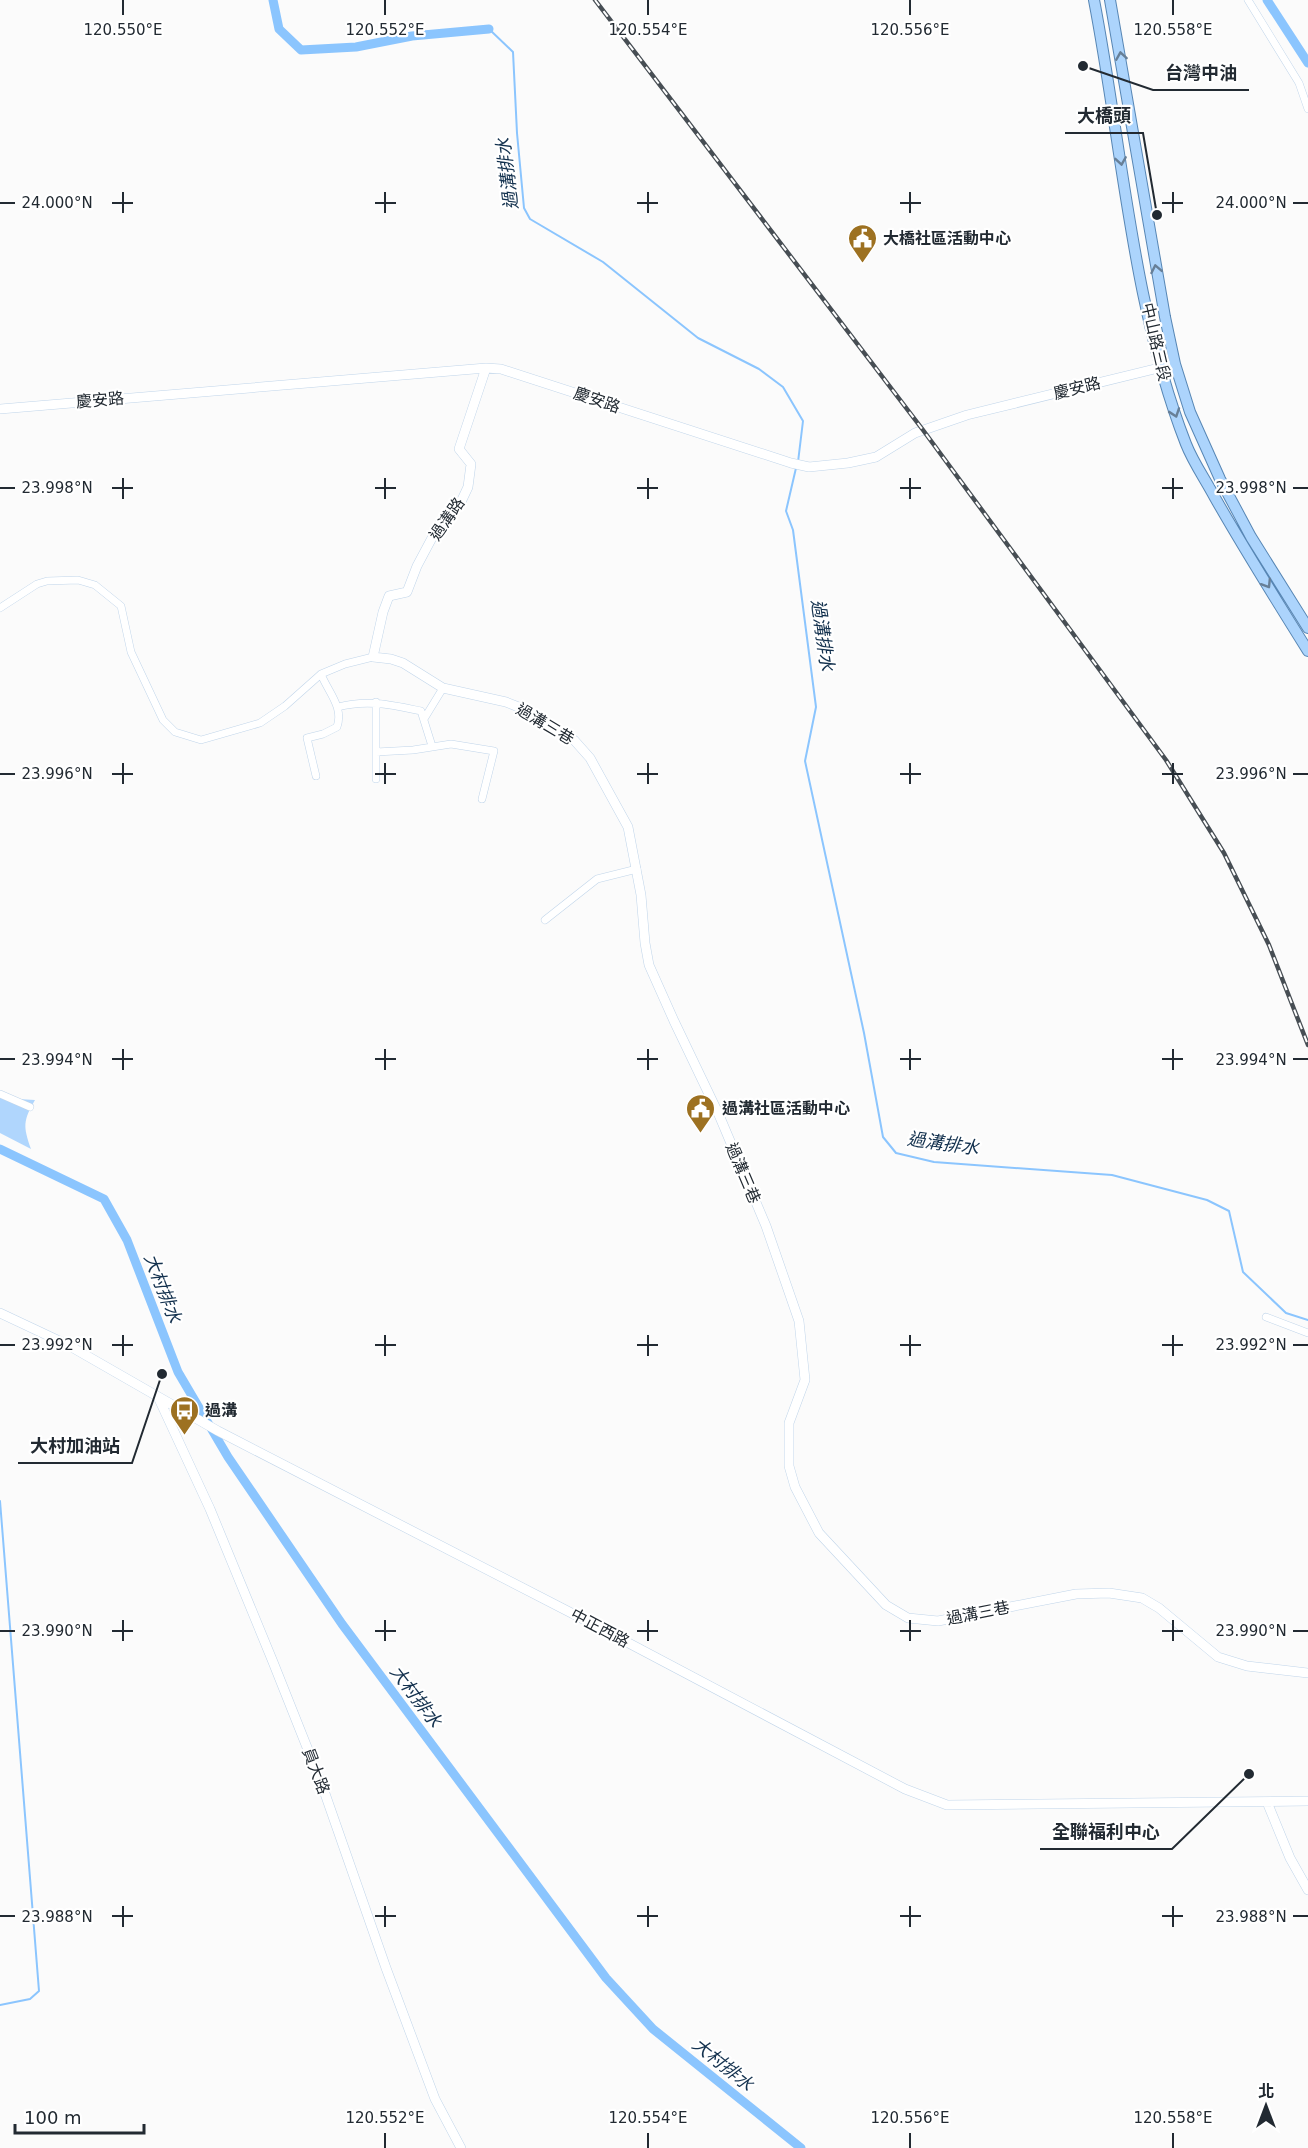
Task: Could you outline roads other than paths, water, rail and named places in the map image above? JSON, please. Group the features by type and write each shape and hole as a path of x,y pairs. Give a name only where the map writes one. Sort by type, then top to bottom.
{"main road":[{"name":"中山路三段","path":"1094,0 1134,247 1161,369 1187,447 1230,524 1308,651"},
{"name":"中山路三段","path":"1110,0 1174,364 1190,412 1220,479 1251,537 1308,628"}],"street":[{"path":"1248,0 1299,83 1308,109"},
{"name":"慶安路","path":"0,409 486,368 501,369 809,467 848,463 876,457 915,433 967,415 1174,364"},
{"name":"過溝路","path":"373,657 389,596 407,592 417,566 441,521 460,504 468,487 471,464 459,449 486,368"},
{"name":"過溝三巷","path":"0,608 37,584 47,581 78,580 95,585 121,606 131,652 163,720 175,732 201,740 260,723 285,706 321,674 345,664 373,657 403,663 443,688 506,702 574,740 590,758 628,827 641,895 649,965 719,1115 766,1226 799,1321 805,1380 789,1423 789,1466 795,1487 819,1533 886,1605 908,1618 938,1621 1076,1594 1109,1593 1142,1598 1159,1608 1218,1657 1247,1666 1308,1673"},
{"path":"316,776 307,738 337,727 340,718 338,706 321,674"},
{"path":"424,719 443,688"},
{"path":"338,706 376,702 421,711 432,746"},
{"path":"376,702 376,779"},
{"path":"376,752 413,750 451,744 494,751 482,799"},
{"path":"545,920 597,879 636,869"},
{"path":"0,1094 30,1107"},
{"name":"中正西路","path":"0,1313 68,1345 218,1431 585,1620 905,1789 947,1805 1308,1801"},
{"path":"1266,1317 1308,1333"},
{"name":"員大路","path":"159,1399 210,1509 273,1662 322,1785 435,2099 460,2148"},
{"path":"1267,1802 1290,1858 1308,1890"}],"waterway":[{"name":"過溝排水","path":"273,0 279,29 301,50 356,47 412,36 489,29"},
{"path":"1267,0 1308,63"},
{"name":"過溝排水","path":"489,29 513,52 524,208 530,219 603,262 698,338 759,369 783,387 803,421 798,462"},
{"name":"過溝排水","path":"796,468 786,511 793,530 816,707 805,761 864,1033 883,1137 896,1153 934,1162 1112,1175 1207,1200 1229,1211 1243,1272 1286,1313 1308,1320"},
{"name":"大村排水","path":"0,1149 104,1199 127,1240 178,1372 228,1457 342,1624 606,1978 653,2029 801,2148"},
{"path":"0,1501 39,1991 30,1999 0,2005"}],"railway":[{"path":"595,0 923,430 1166,760 1224,853 1269,945 1308,1045"}],"place":[{"name":"台灣中油","path":"1083,66"},
{"name":"大橋頭","path":"1157,215"},
{"name":"大橋社區活動中心","path":"862,264"},
{"name":"過溝社區活動中心","path":"701,1134"},
{"name":"大村加油站","path":"162,1374"},
{"name":"過溝","path":"184,1436"},
{"name":"全聯福利中心","path":"1249,1774"}]}
